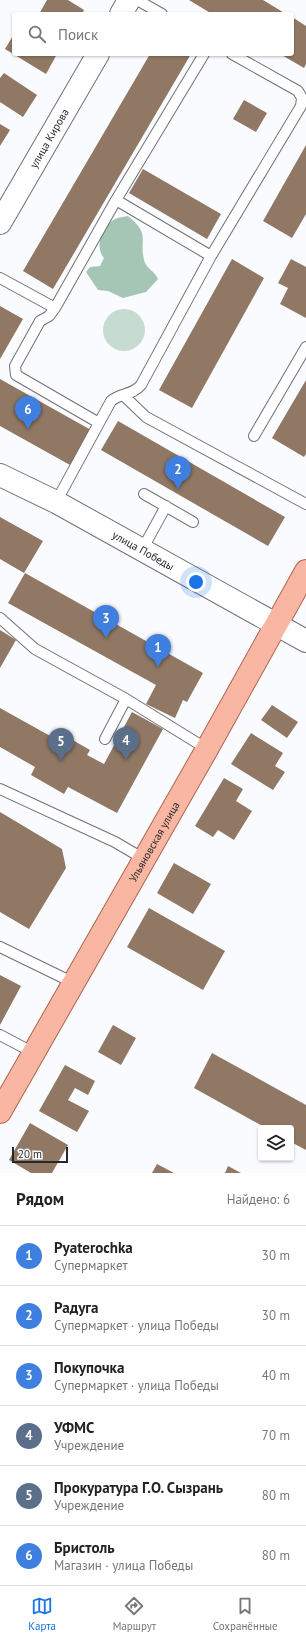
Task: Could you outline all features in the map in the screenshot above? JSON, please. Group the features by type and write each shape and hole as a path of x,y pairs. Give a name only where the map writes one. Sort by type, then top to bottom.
{"main road":[{"path":"122,12 129,0"},
{"name":"улица Кирова","path":"3,210 97,56"},
{"name":"улица Победы","path":"0,475 56,502 306,641"},
{"name":"Ульяновская улица","path":"3,1102 34,1053 74,983 306,571"}],"lane":[{"path":"137,0 158,12"},
{"path":"99,423 16,375 15,366 40,321 49,316 55,308 116,200 203,56"},
{"path":"56,502 111,401 137,390 141,385 211,256 301,106 302,98 298,91 236,56"},
{"path":"116,200 211,256"},
{"path":"0,278 55,308"},
{"path":"254,436 306,347"},
{"path":"123,395 146,417 306,504"},
{"path":"144,494 193,522"},
{"path":"142,550 166,506"},
{"path":"0,618 35,649 126,699 207,749"},
{"path":"105,739 126,699"},
{"path":"0,789 115,842 144,859"},
{"path":"0,947 74,983"},
{"path":"0,1035 34,1053"}],"green space":[{"path":"128,216 135,222 142,232 145,263 158,279 146,292 123,298 108,291 98,290 86,272 90,267 100,266 104,258 101,253 100,242 106,226 115,219"},
{"path":"124,309 139,315 145,330 139,345 124,351 109,345 103,330 109,315"}],"building":[{"path":"47,0 68,0 84,10 83,12 40,12"},
{"path":"189,0 263,0 283,12 209,12"},
{"path":"294,18 306,26 306,64 304,68 283,56 294,56"},
{"path":"12,37 12,53 5,49"},
{"path":"16,56 56,56 46,74"},
{"path":"149,56 190,56 53,289 23,271"},
{"path":"4,73 37,95 23,117 0,102 0,78"},
{"path":"244,100 267,113 256,132 233,119"},
{"path":"0,124 10,130 0,146"},
{"path":"306,145 306,214 292,238 263,221"},
{"path":"143,169 221,214 207,239 129,193"},
{"path":"232,259 264,278 192,408 159,390"},
{"path":"291,259 306,267 306,318 280,304 288,288 278,283"},
{"path":"0,306 23,319 0,359"},
{"path":"0,379 91,430 70,465 0,426"},
{"path":"306,380 306,454 304,457 272,438"},
{"path":"118,421 285,517 268,546 101,450"},
{"path":"0,517 43,541 24,573 0,559"},
{"path":"25,573 203,673 187,702 183,700 175,718 146,704 156,685 8,603"},
{"path":"0,630 16,640 0,668"},
{"path":"272,705 298,722 287,738 261,720"},
{"path":"0,708 52,737 57,731 90,750 87,755 104,764 132,712 163,729 117,813 68,787 64,794 31,775 35,767 0,747"},
{"path":"251,733 283,753 275,766 285,772 273,790 231,764"},
{"path":"224,778 243,789 236,801 252,811 234,840 218,830 213,837 195,826"},
{"path":"0,812 62,849 66,868 29,929 0,912"},
{"path":"174,863 211,884 193,914 157,893"},
{"path":"149,908 225,951 203,990 127,947"},
{"path":"0,975 21,986 0,1025"},
{"path":"113,1025 136,1038 121,1065 98,1052"},
{"path":"212,1053 306,1105 306,1150 294,1144 294,1125 261,1125 194,1088"},
{"path":"65,1065 95,1081 88,1095 75,1088 68,1100 89,1111 77,1132 39,1111"},
{"path":"30,1123 68,1145 52,1173 31,1173 9,1160"},
{"path":"157,1164 174,1173 152,1173"},
{"path":"228,1166 241,1173 225,1173"}],"place":[{"name":"Бристоль","path":"28,429"},
{"name":"Радуга","path":"178,489"},
{"name":"Покупочка","path":"106,638"},
{"name":"Pyaterochka","path":"158,667"},
{"name":"УФМС","path":"126,760"},
{"name":"Прокуратура Г.О. Сызрань","path":"61,761"}]}
